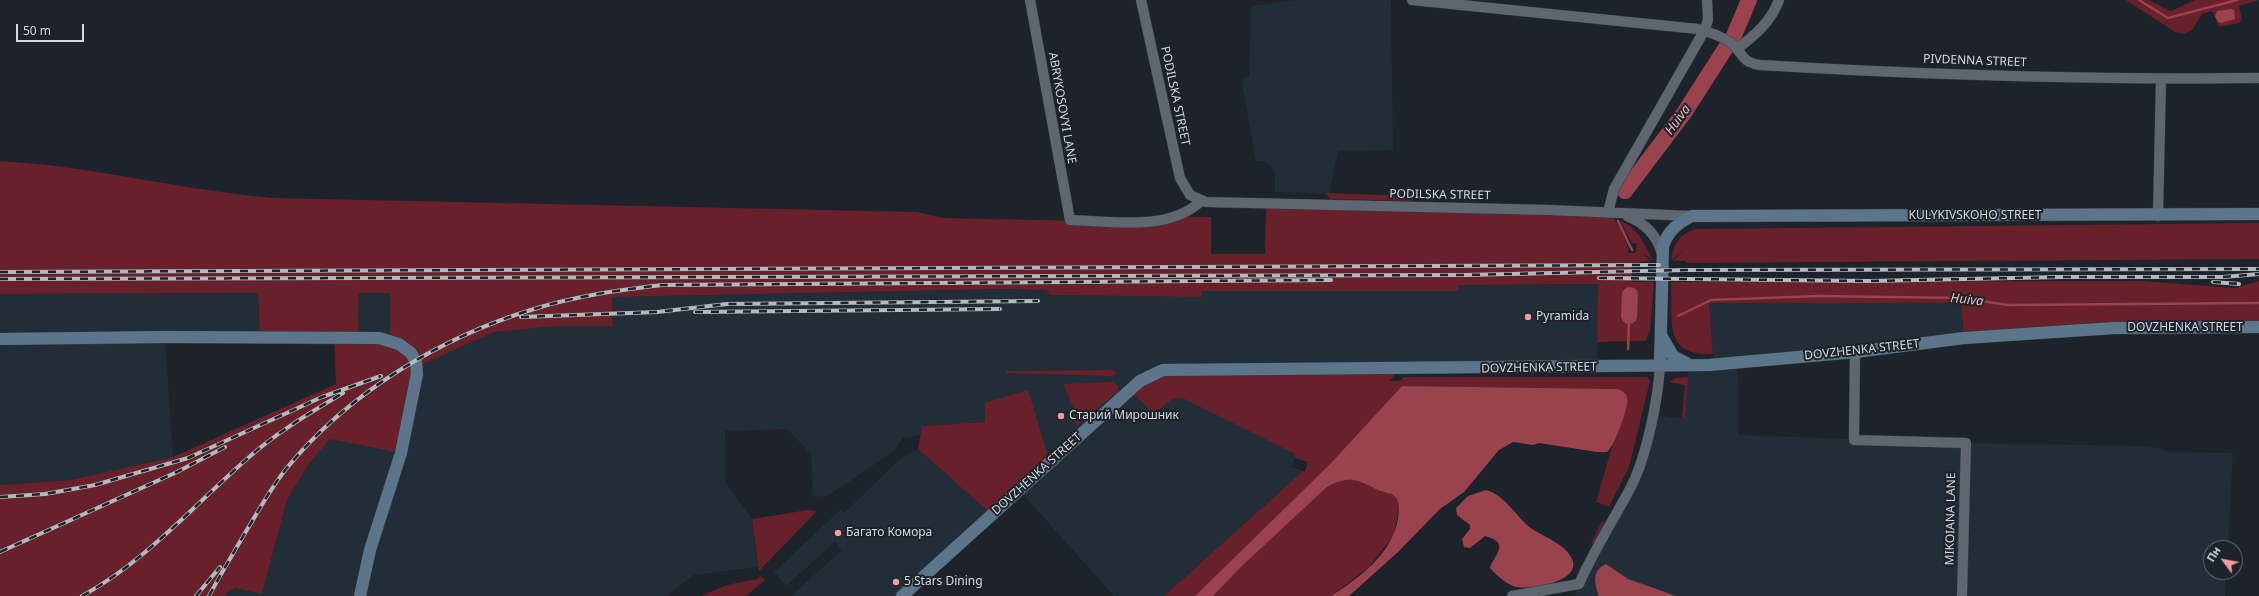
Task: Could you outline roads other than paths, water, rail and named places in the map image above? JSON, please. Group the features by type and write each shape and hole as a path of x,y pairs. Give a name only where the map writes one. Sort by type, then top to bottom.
{"street":[{"name":"ABRYKOSOVYI LANE","path":"1030,0 1070,220 1155,221 1183,214 1201,201"},
{"name":"PODILSKA STREET","path":"1141,0 1180,178 1188,192 1201,201 1692,216"},
{"name":"PIVDENNA STREET","path":"1412,0 1704,30 1725,39 1737,48 1744,60 1760,65 1867,71 2161,79 2259,78"},
{"path":"1662,256 1655,238 1646,226 1613,213 1614,189 1704,30 1708,20 1707,0"},
{"path":"1737,48 1764,26 1774,12 1779,0"},
{"path":"2158,216 2161,79"},
{"name":"KULYKIVSKOHO STREET","path":"1692,216 2158,216 2259,214"},
{"path":"1575,596 1579,584 1631,486 1641,463 1657,389 1660,364 1662,256 1665,240 1671,231 1681,222 1692,216"},
{"name":"DOVZHENKA STREET","path":"902,596 1137,384 1155,372 1181,369 1640,366 1660,364 1691,366 1855,352 1964,338 2114,328 2259,327"},
{"path":"1660,334 1673,356 1691,366"},
{"path":"1640,366 1655,349 1660,334"},
{"path":"0,339 379,338 394,342 404,347 416,362 416,383 401,453 370,550 360,596"},
{"name":"MIKOIANA LANE","path":"1855,352 1854,440 1966,443 1962,596"},
{"path":"1512,596 1579,584"}],"waterway":[{"name":"Huiva","path":"1733,38 1749,0"},
{"path":"2139,0 2168,18 2237,0"},
{"name":"Huiva","path":"1625,191 1684,113 1727,46"},
{"path":"1618,221 1632,250"},
{"name":"Huiva","path":"1629,316 1630,295"},
{"name":"Huiva","path":"1678,316 1711,300 1819,296 1961,298 2008,305 2259,303"},
{"path":"1628,349 1629,316"}],"railway":[{"path":"0,272 1659,265"},
{"path":"0,279 1465,275 1686,270 2259,269"},
{"path":"1599,278 1870,281 2061,277 2223,277 2259,274"},
{"path":"209,596 245,533 280,477 311,441 338,416 367,392 398,371 431,352 465,335 499,321 550,304 598,294 662,285 1331,280"},
{"path":"2213,282 2239,284"},
{"path":"521,317 657,312 727,304 1038,301"},
{"path":"695,312 1000,309"},
{"path":"0,497 45,494 95,485 188,458 322,397 381,376"},
{"path":"82,596 105,582 148,550 228,476 270,440 294,423 343,393"},
{"path":"0,552 177,472 225,447"},
{"path":"196,596 220,567"}],"place":[{"name":"Pyramida","path":"1528,317"},
{"name":"Старий Мирошник","path":"1061,416"},
{"name":"Багато Комора","path":"838,533"},
{"name":"5 Stars Dining","path":"896,582"}]}
